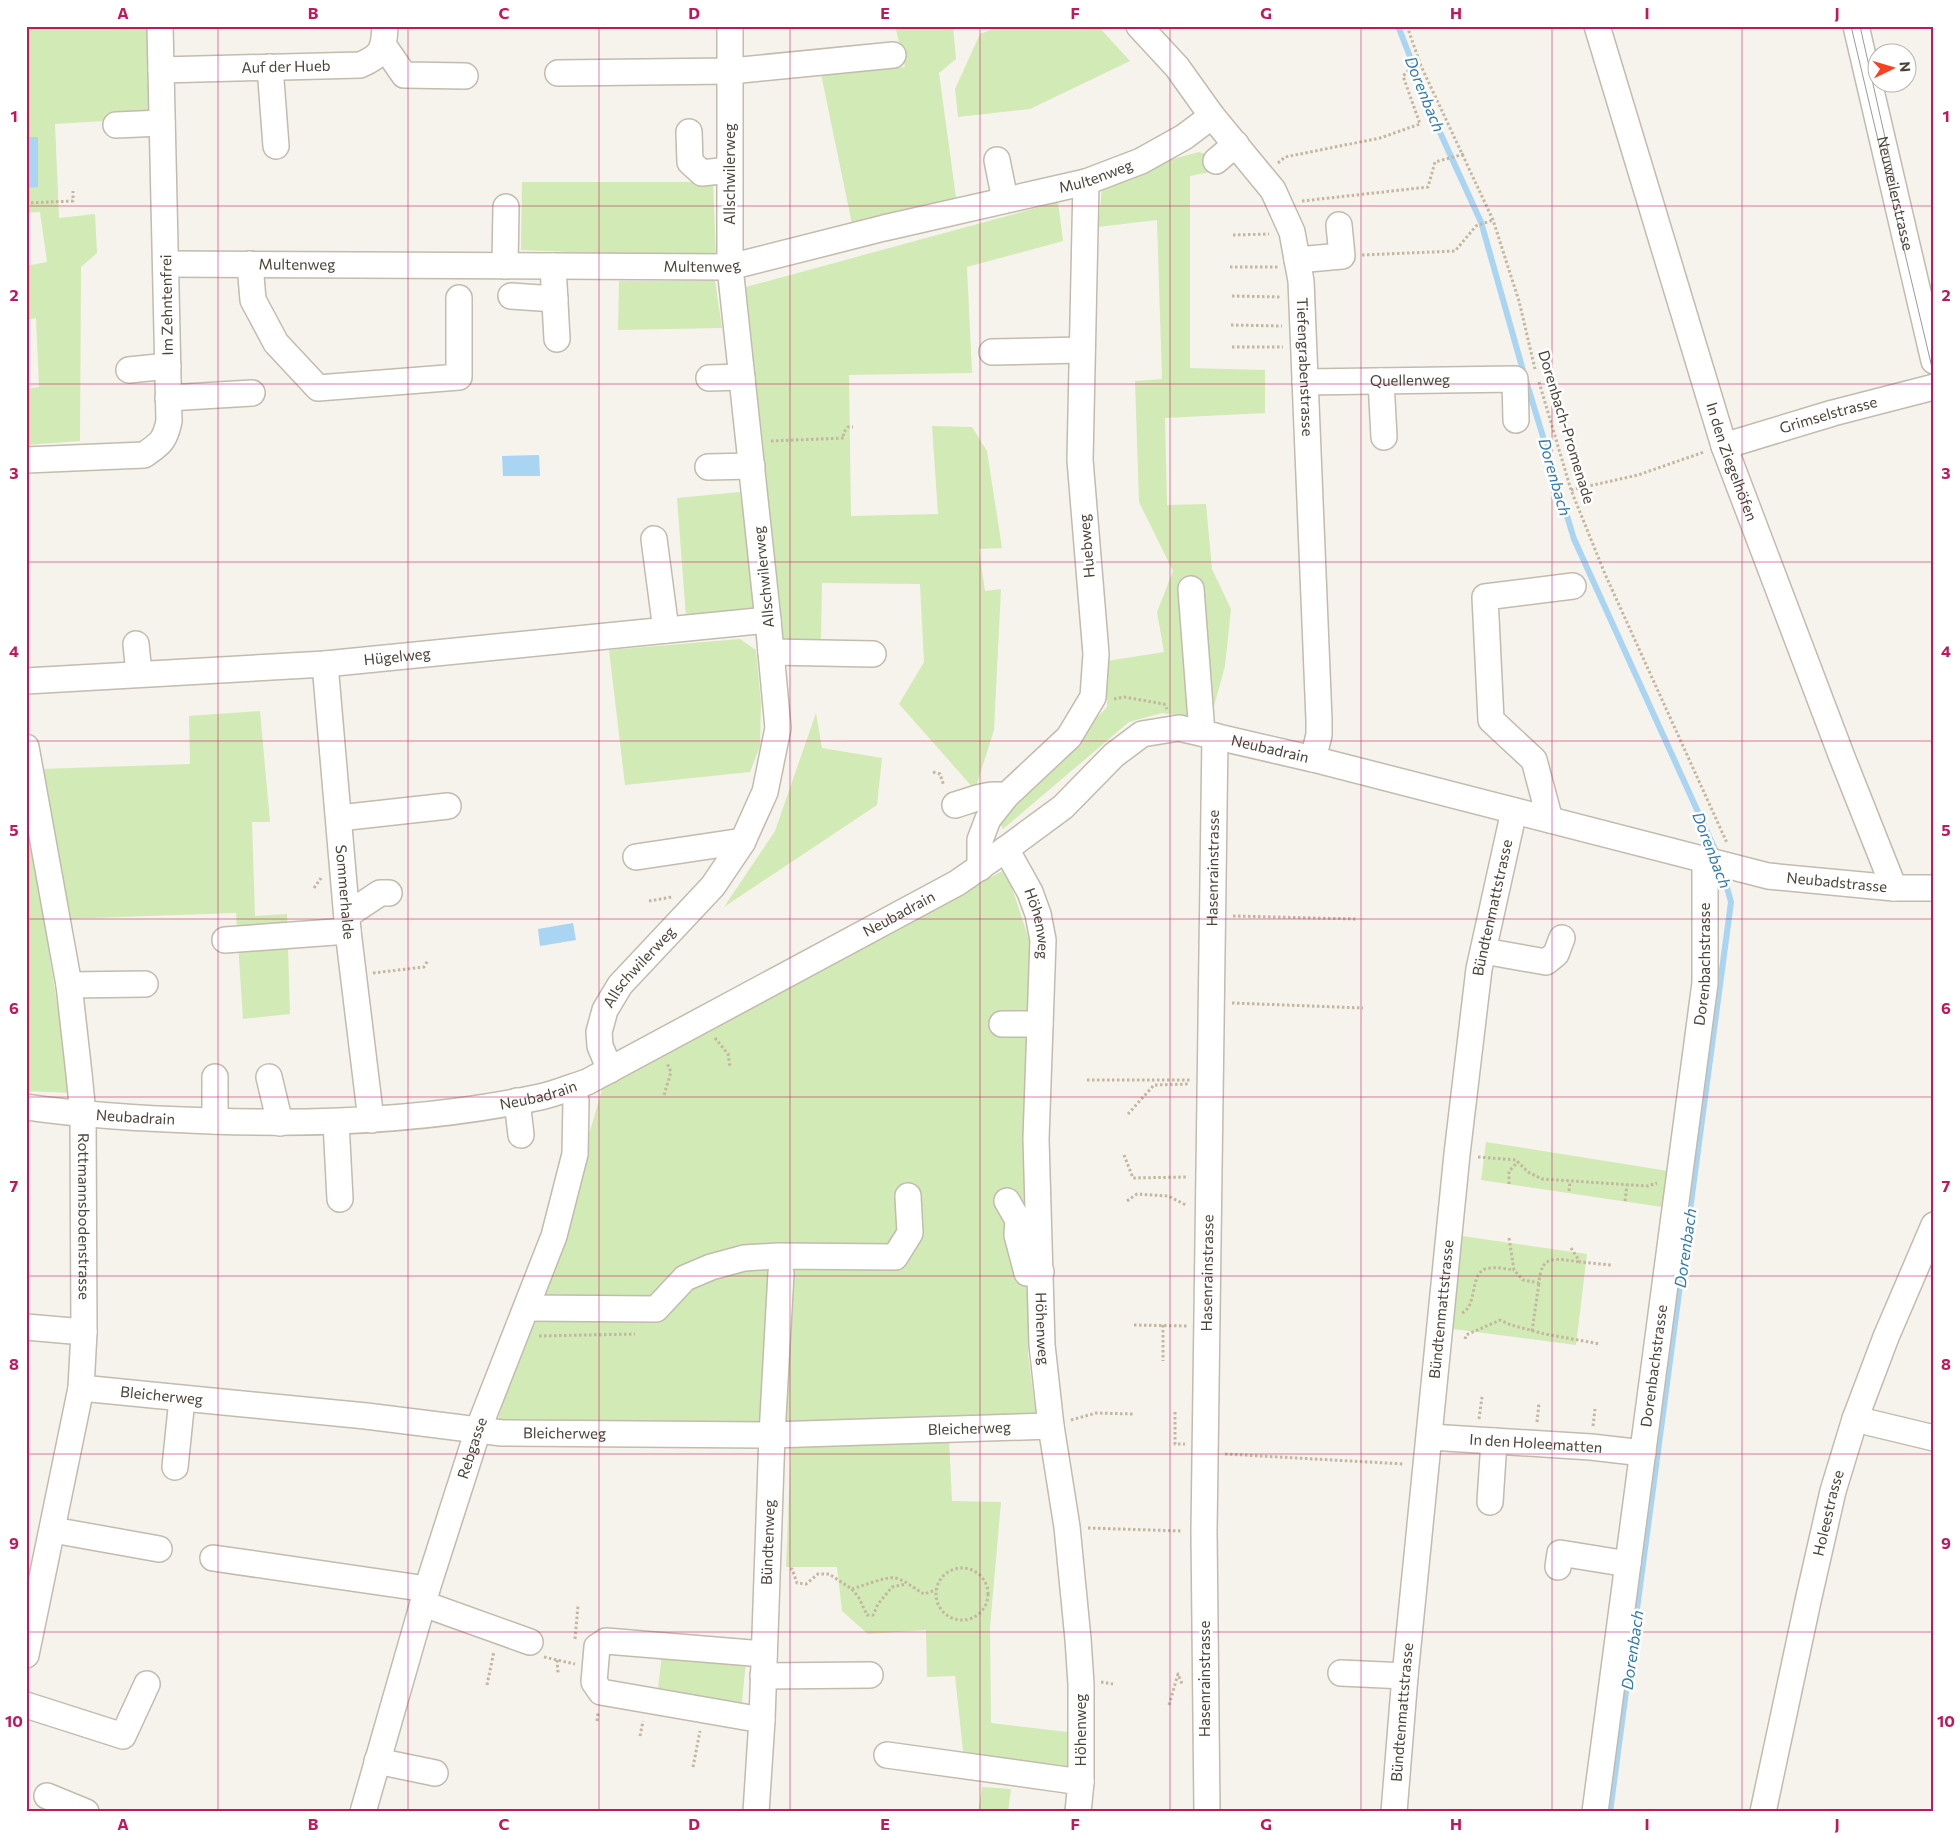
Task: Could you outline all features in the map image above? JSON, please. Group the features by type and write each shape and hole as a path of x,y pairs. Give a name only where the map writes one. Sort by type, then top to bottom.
{"street":[{"name":"Im Zehntenfrei","path":"26,460 144,454 159,445 166,436 169,421 160,26"},
{"name":"Allschwilerweg","path":"610,1070 600,1046 599,1032 605,1010 620,985 713,886 743,841 765,792 778,728 730,267 730,26"},
{"name":"Tiefengrabenstrasse","path":"1139,26 1177,67 1212,116 1273,190 1292,234 1298,263 1301,297 1319,720 1319,735 1313,760"},
{"path":"1159,26 1177,67"},
{"name":"In den Ziegelhöfen","path":"1597,26 1724,446 1842,757 1894,888"},
{"name":"Neuweilerstrasse","path":"1856,26 1930,333 1934,361"},
{"name":"Auf der Hueb","path":"161,70 360,65 374,59 384,36"},
{"path":"384,36 404,76 465,76"},
{"path":"558,73 731,71 893,55"},
{"path":"270,67 276,146"},
{"name":"Multenweg","path":"166,264 730,267 828,236 1086,182 1141,161 1184,137 1212,116"},
{"path":"116,125 162,123"},
{"path":"689,132 690,162 702,173 729,170"},
{"path":"1216,161 1236,144"},
{"path":"997,160 1005,200"},
{"name":"Huebweg","path":"980,868 980,840 988,819 1006,796 1069,737 1094,697 1096,654 1080,460 1086,182"},
{"path":"505,266 506,207"},
{"path":"1298,263 1342,256 1339,225"},
{"path":"250,264 254,300 276,343 318,388 459,377 459,298"},
{"path":"553,266 557,339"},
{"path":"511,296 555,298"},
{"path":"992,352 1082,350"},
{"path":"130,370 168,366"},
{"path":"709,378 742,376"},
{"name":"Quellenweg","path":"1305,382 1509,379 1516,420"},
{"path":"1381,381 1384,437"},
{"name":"Grimselstrasse","path":"1724,446 1833,413 1934,387"},
{"path":"168,398 252,393"},
{"path":"708,467 750,454"},
{"path":"654,539 666,630"},
{"path":"1550,820 1534,760 1491,720 1484,597 1573,586"},
{"name":"Hasenrainstrasse","path":"1192,589 1209,734 1213,916 1206,1453 1196,1494 1204,1532 1207,1812"},
{"name":"Hügelweg","path":"26,680 325,664 768,620"},
{"path":"136,644 138,674"},
{"path":"771,652 873,654"},
{"name":"Sommerhalde","path":"325,664 353,976 372,1120"},
{"name":"Neubadrain","path":"26,1107 129,1119 280,1123 336,1122 444,1112 517,1101 541,1097 587,1082 957,883 1062,807 1114,755 1142,734 1179,728 1313,760 1705,861 1735,860"},
{"name":"Rottmannsbodenstrasse","path":"26,747 69,985 82,1114 84,1332 81,1388 26,1655"},
{"path":"338,812 415,792"},
{"path":"955,805 982,796 998,794 1006,796"},
{"path":"338,812 448,806"},
{"name":"Bündtenmattstrasse","path":"1394,1812 1405,1676 1457,1154 1480,969 1514,811"},
{"path":"636,857 743,841"},
{"name":"Höhenweg","path":"1006,849 1030,892 1038,914 1043,940 1036,1144 1042,1345 1051,1426 1067,1527 1079,1648 1081,1782 1078,1812"},
{"name":"Neubadstrasse","path":"1735,860 1768,876 1894,888 1934,888"},
{"name":"Dorenbachstrasse","path":"1596,1812 1705,983 1705,861"},
{"path":"225,940 348,923 380,893 388,894"},
{"path":"1484,951 1546,962 1556,954 1562,938"},
{"path":"69,985 145,984"},
{"path":"1002,1024 1040,1024"},
{"path":"215,1077 215,1122"},
{"path":"269,1077 280,1123"},
{"name":"Rebgasse","path":"363,1812 426,1597 478,1430 554,1236 575,1154 576,1101 573,1086"},
{"path":"517,1101 521,1135"},
{"path":"336,1122 340,1199"},
{"path":"526,1308 656,1309 685,1278 711,1267 744,1258 778,1256 895,1257 910,1233 908,1196"},
{"path":"1007,1201 1018,1220 1018,1235 1027,1273 1041,1272"},
{"name":"Holeestrasse","path":"1764,1812 1831,1500 1854,1420 1886,1338 1933,1229"},
{"name":"Bündtenweg","path":"756,1812 762,1720 772,1435 781,1273"},
{"path":"26,1327 84,1332"},
{"name":"Bleicherweg","path":"81,1388 366,1416 502,1433 772,1435 1051,1426"},
{"path":"175,1467 182,1399"},
{"path":"1854,1420 1934,1438"},
{"name":"In den Holeematten","path":"1430,1437 1591,1447 1642,1453"},
{"path":"1490,1502 1494,1441"},
{"path":"53,1530 158,1549"},
{"path":"1558,1566 1560,1553 1628,1564"},
{"path":"214,1558 426,1597 498,1630 534,1649"},
{"path":"762,1720 601,1692 594,1682 598,1647 606,1641 763,1665 870,1675"},
{"path":"1341,1673 1405,1676"},
{"path":"26,1705 123,1736 147,1684"},
{"path":"887,1755 1081,1782"},
{"path":"377,1761 435,1773"},
{"path":"47,1796 86,1812"}],"path":[{"name":"Dorenbach-Promenade","path":"1407,26 1421,65 1493,220 1518,301 1537,377 1571,490 1605,574 1735,860"},
{"path":"1285,157 1380,138 1420,124 1403,76 1421,65"},
{"path":"1279,203 1428,187 1435,162 1463,154"},
{"path":"26,203 73,201 73,191"},
{"path":"1342,256 1455,251 1476,226 1493,220"},
{"path":"1233,235 1292,234"},
{"path":"1230,267 1298,263"},
{"path":"1232,296 1301,297"},
{"path":"1231,325 1303,336"},
{"path":"1232,347 1303,336"},
{"path":"750,454 844,438 843,433 848,426 853,427"},
{"path":"1571,490 1638,475 1724,446"},
{"path":"1107,701 1124,697 1164,704"},
{"path":"1213,916 1356,919"},
{"path":"353,976 424,967 428,960"},
{"path":"1256,1003 1363,1008"},
{"path":"701,1020 728,1054 730,1066"},
{"path":"657,1045 671,1072 664,1096"},
{"path":"1087,1080 1211,1082"},
{"path":"1128,1114 1154,1085 1211,1082"},
{"path":"1124,1154 1132,1178 1210,1176"},
{"path":"1457,1154 1516,1160 1528,1172 1542,1179 1628,1185 1648,1186 1666,1180 1680,1166"},
{"path":"1509,1184 1509,1171 1518,1162"},
{"path":"1569,1191 1570,1181"},
{"path":"1625,1201 1628,1185"},
{"path":"1127,1201 1137,1194 1168,1196 1209,1216"},
{"path":"1509,1238 1514,1270 1523,1280 1539,1283"},
{"path":"1571,1248 1580,1262"},
{"path":"1532,1330 1540,1271 1548,1260 1556,1259 1612,1265"},
{"path":"1442,1315 1453,1316 1466,1312 1470,1306 1477,1279 1481,1272 1488,1268 1514,1270"},
{"path":"1465,1339 1466,1335 1500,1320 1511,1325 1600,1344"},
{"path":"1134,1325 1207,1326"},
{"path":"1163,1325 1163,1361"},
{"path":"516,1337 635,1334"},
{"path":"1051,1426 1096,1413 1133,1414"},
{"path":"1206,1453 1427,1465"},
{"path":"1067,1527 1204,1532"},
{"path":"767,1567 792,1569 797,1583 806,1584 818,1574 829,1574 852,1589 859,1598 867,1615 873,1615 878,1604 892,1587 906,1584"},
{"path":"966,1569 974,1572 985,1583 988,1592 987,1601 977,1615 961,1620 945,1614 939,1607 936,1590 939,1582 950,1571 966,1569"},
{"path":"852,1589 872,1584 885,1578 896,1578 924,1594 936,1590"},
{"path":"487,1685 498,1630"},
{"path":"534,1649 557,1660 595,1668"},
{"path":"557,1660 558,1673"},
{"path":"693,1767 704,1711"}],"green space":[{"path":"26,26 149,26 152,118 55,124 59,218 95,214 97,253 81,267 80,441 26,445 26,389 39,387 36,318 26,320 26,266 47,262 40,212 26,213"},
{"path":"895,26 953,26 956,59 939,73 957,205 852,224 821,74 905,67"},
{"path":"1001,26 1098,26 1130,61 1030,109 958,117 955,89 980,34"},
{"path":"1199,152 1209,155 1210,172 1190,176 1190,368 1265,370 1265,413 1165,418 1167,505 1206,504 1212,569 1231,609 1225,666 1210,721 1162,713 1129,722 1003,829 998,821 1107,707 1107,661 1164,652 1157,612 1173,571 1139,502 1135,381 1162,379 1157,220 1098,227 1102,189 1173,159"},
{"path":"522,182 713,182 716,258 521,250"},
{"path":"1058,202 1063,241 967,267 972,373 849,375 851,516 938,514 932,426 972,427 987,451 1002,548 979,549 985,591 1001,589 994,730 975,790 899,704 924,662 920,584 822,583 821,642 784,642 746,287"},
{"path":"619,281 715,281 722,328 618,330"},
{"path":"740,492 755,609 686,617 677,498"},
{"path":"740,639 756,650 761,703 760,746 750,772 625,785 609,650"},
{"path":"260,711 270,822 252,822 255,916 287,914 290,1014 243,1019 236,913 63,919 41,769 190,764 189,716"},
{"path":"816,713 822,748 882,758 877,805 724,907 775,831"},
{"path":"26,815 33,850 71,1093 26,1091"},
{"path":"1006,869 1031,946 1038,1193 1028,1354 1036,1416 789,1423 498,1419 575,1183 603,1086"},
{"path":"1486,1142 1668,1171 1662,1207 1481,1180"},
{"path":"1462,1236 1587,1254 1576,1345 1453,1329"},
{"path":"949,1439 952,1501 1001,1502 990,1627 991,1723 1068,1732 1067,1768 964,1760 955,1676 927,1677 926,1630 868,1634 842,1611 837,1567 786,1567 791,1443"},
{"path":"662,1655 746,1661 741,1713 657,1696"},
{"path":"982,1787 1011,1789 1008,1812 978,1812"}],"water":[{"path":"26,137 38,137 38,187 26,188"},
{"path":"539,455 540,476 503,476 502,456"},
{"path":"573,923 576,940 540,946 538,929"}],"waterway":[{"name":"Dorenbach","path":"1398,26 1438,128 1481,222 1524,374 1574,539 1718,856"},
{"name":"Dorenbach","path":"1610,1812 1731,902 1722,870"}],"tram line":[{"path":"1851,26 1934,376"},
{"path":"1860,26 1895,182"}]}
